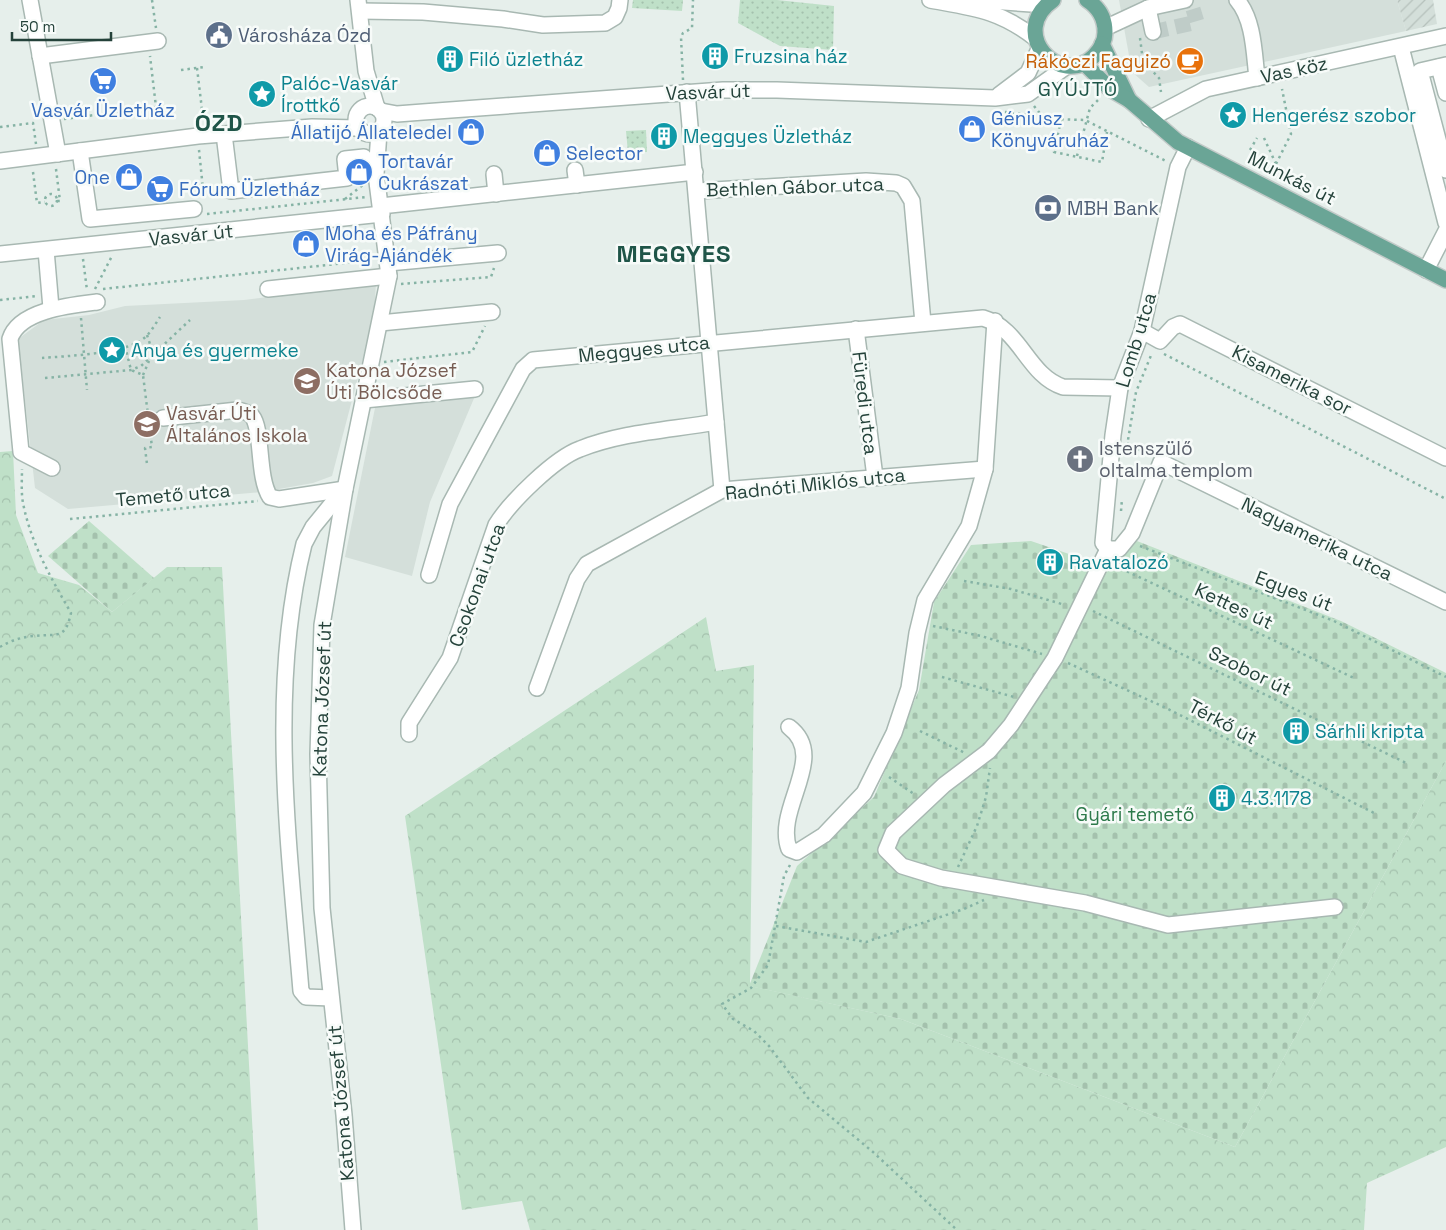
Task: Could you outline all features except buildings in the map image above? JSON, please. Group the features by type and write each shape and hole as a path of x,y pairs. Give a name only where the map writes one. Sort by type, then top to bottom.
{"main road":[{"path":"1049,2 1037,16 1037,43 1051,61 1068,66 1084,63 1092,59 1102,44 1105,28 1094,3"},
{"path":"1102,44 1129,100"},
{"path":"1084,63 1110,89 1129,100"},
{"name":"Munkás út","path":"1129,100 1149,119 1188,147 1446,280"}],"street":[{"path":"30,0 58,154"},
{"path":"376,174 359,121 366,75 360,4 543,25 605,23 615,17 620,8 620,0"},
{"path":"930,0 986,10 1021,28 1037,43 1028,74 995,98"},
{"path":"972,0 1049,2"},
{"path":"1237,0 1248,22 1257,78"},
{"path":"1105,28 1148,8 1190,3"},
{"path":"1148,8 1153,32"},
{"name":"Vas köz","path":"1149,119 1206,88 1446,36"},
{"path":"40,56 158,41"},
{"path":"1408,45 1420,71 1446,170"},
{"path":"1408,45 1446,222"},
{"name":"Vasvár út","path":"379,109 397,114 685,87 995,98 1028,94 1068,66"},
{"path":"1420,71 1442,66 1446,93"},
{"path":"366,75 384,119 380,130 376,174"},
{"path":"685,87 697,191 722,490"},
{"path":"359,121 368,106 379,109"},
{"name":"Vasvár út","path":"380,130 423,112"},
{"path":"0,161 224,134 359,121"},
{"path":"359,121 370,135 380,130"},
{"path":"224,134 231,191 347,178 345,159 364,157"},
{"name":"Lomb utca","path":"1108,544 1113,435 1120,388 1154,336 1178,167 1188,147"},
{"path":"80,151 90,219 200,212"},
{"path":"575,170 577,185"},
{"name":"Vasvár út","path":"0,254 82,246 377,206 415,195 496,194 695,172"},
{"name":"Katona József út","path":"353,1230 322,908 318,754 322,625 344,489 380,323 387,271 377,206 376,174"},
{"path":"494,174 496,194"},
{"name":"Bethlen Gábor utca","path":"697,191 866,181 896,183 903,186 912,200 923,323"},
{"path":"1426,270 1446,232"},
{"path":"46,250 50,308"},
{"path":"268,289 498,253"},
{"path":"52,468 22,452 10,339 18,326 50,308 96,296"},
{"path":"380,323 492,312"},
{"name":"Meggyes utca","path":"429,575 450,504 523,369 529,362 709,342 970,317 995,321"},
{"path":"995,321 1002,326 1042,375 1056,385 1063,387 1120,388"},
{"path":"789,727 796,732 804,749 804,770 787,813 784,837 789,849 797,852 824,836 864,793 894,733 909,688 920,623 926,600 969,526 985,468 995,321"},
{"name":"Kisamerika sor","path":"1154,336 1180,324 1446,458"},
{"name":"Füredi utca","path":"856,329 875,477"},
{"path":"364,400 475,389"},
{"path":"163,418 238,410 252,415 255,421 265,488 270,497 279,499 344,489"},
{"name":"Csokonai utca","path":"409,734 409,722 450,658 496,525 504,511 535,480 578,449 613,439 716,422"},
{"path":"1161,462 1127,542 1119,549 1108,544 1056,658 1011,725 989,751 984,761 926,802 893,832 886,850 902,866 953,880 1085,903 1168,925 1335,907"},
{"name":"Nagyamerika utca","path":"1161,462 1446,602"},
{"name":"Radnóti Miklós utca","path":"537,688 577,579 587,564 722,490 985,468"},
{"path":"332,998 306,997 301,992 289,839 285,752 286,663 304,544 313,527 344,489"}],"path":[{"path":"152,0 158,41"},
{"path":"685,87 681,37 684,32 692,28 693,0"},
{"path":"0,127 156,107 149,54"},
{"path":"1143,60 1159,78 1161,92"},
{"path":"181,70 204,67"},
{"path":"197,68 203,118"},
{"path":"1264,138 1276,164 1291,134 1282,89"},
{"path":"1077,157 1085,120 1090,108 1105,94"},
{"path":"1032,102 1042,116"},
{"path":"1005,112 1061,120 1085,120 1178,167"},
{"path":"1061,120 1054,152 1102,162 1107,132"},
{"path":"33,123 36,145"},
{"path":"1250,150 1258,138"},
{"path":"199,148 204,194"},
{"path":"33,172 37,203 45,202 52,206 60,200 56,169"},
{"path":"45,202 46,196 50,194 55,195 57,201"},
{"path":"200,212 377,206"},
{"path":"82,246 87,291 96,296 387,271 491,276 498,253"},
{"path":"96,296 115,251"},
{"path":"383,362 472,352 492,312"},
{"path":"81,317 87,390"},
{"path":"42,358 84,354 139,342 160,318"},
{"path":"45,378 131,370 149,360 190,320"},
{"path":"147,334 151,347 156,354"},
{"path":"1127,451 1136,392 1152,353 1154,336"},
{"path":"1154,336 1162,350 1176,361 1446,499"},
{"path":"125,346 131,370 143,376"},
{"path":"147,464 145,448 152,448 143,376 149,360"},
{"path":"1113,435 1161,462"},
{"path":"0,648 11,640 36,636 49,637 61,634 68,627 71,613 41,558 30,530 23,502 22,452"},
{"path":"1120,516 1123,492"},
{"name":"Temető utca","path":"70,519 279,499"},
{"name":"Egyes út","path":"1127,542 1334,621 1446,677"},
{"name":"Kettes út","path":"1108,544 1122,569 1354,678"},
{"name":"Szobor út","path":"964,581 1011,588 1079,607 1406,764"},
{"name":"Térkő út","path":"920,623 982,636 1056,658 1166,708 1376,814"},
{"path":"942,677 1027,701"},
{"path":"920,731 984,761 986,797 977,826 953,880"},
{"path":"889,777 926,802"},
{"path":"797,852 784,876 768,965 751,988 722,1004 732,1019 754,1031 769,1046 808,1098 873,1152 957,1230"},
{"path":"776,926 866,942 964,909 1005,890"}],"shaded area":[{"path":"1119,0 1397,0 1406,31 1149,87 1132,72"},
{"path":"1397,0 1433,0 1437,24 1406,31"},
{"name":"Vasvár Úti Általános Iskola","path":"376,283 374,317 332,476 313,483 262,492 68,509 35,488 18,339 44,320 89,315 125,306 244,300"},
{"path":"475,396 430,502 412,576 345,557 376,403"}],"green space":[{"path":"633,0 683,0 682,11 632,8"},
{"path":"740,0 777,0 834,6 833,50 780,46 738,23"},
{"path":"646,130 647,152 628,153 626,131"},
{"path":"13,451 16,515 38,573 79,585 112,612 167,567 222,567 258,1230 0,1230 0,452"},
{"path":"89,521 154,578 112,612 48,556"},
{"name":"Gyári temető","path":"1031,541 1110,568 1137,541 1341,621 1446,673 1446,761 1235,1147 901,1019 749,986 797,866 874,797 919,690 934,602 971,545"},
{"path":"706,617 716,671 754,665 750,986 901,1019 1235,1147 1446,761 1446,1147 1367,1183 1364,1230 530,1230 522,1201 462,1210 405,816"}],"tunnel":[{"path":"1153,32 1197,22 1193,9"}],"place":[{"name":"Városháza Ózd","path":"219,35"},
{"name":"Fruzsina ház","path":"715,56"},
{"name":"Filó üzletház","path":"450,59"},
{"name":"Rákóczi Fagyizó","path":"1190,61"},
{"name":"Vasvár Üzletház","path":"103,81"},
{"name":"Palóc-Vasvár Írottkő","path":"262,94"},
{"name":"Hengerész szobor","path":"1233,115"},
{"name":"Géniusz Könyváruház","path":"972,129"},
{"name":"Állatijó Állateledel","path":"471,132"},
{"name":"Meggyes Üzletház","path":"664,136"},
{"name":"Selector","path":"547,153"},
{"name":"Tortavár Cukrászat","path":"359,172"},
{"name":"One","path":"129,177"},
{"name":"Fórum Üzletház","path":"160,189"},
{"name":"MBH Bank","path":"1048,208"},
{"name":"Moha és Páfrány Virág-Ajándék","path":"306,244"},
{"name":"Anya és gyermeke","path":"112,350"},
{"name":"Katona József Úti Bölcsőde","path":"307,381"},
{"name":"Vasvár Úti Általános Iskola","path":"147,424"},
{"name":"Istenszülő oltalma templom","path":"1080,459"},
{"name":"Ravatalozó","path":"1050,562"},
{"name":"Sárhli kripta","path":"1296,731"},
{"name":"4.3.1178","path":"1222,798"}],"district":[{"name":"GYÚJTÓ","path":"1078,89"},
{"name":"ÓZD","path":"219,122"},
{"name":"MEGGYES","path":"674,253"}]}
